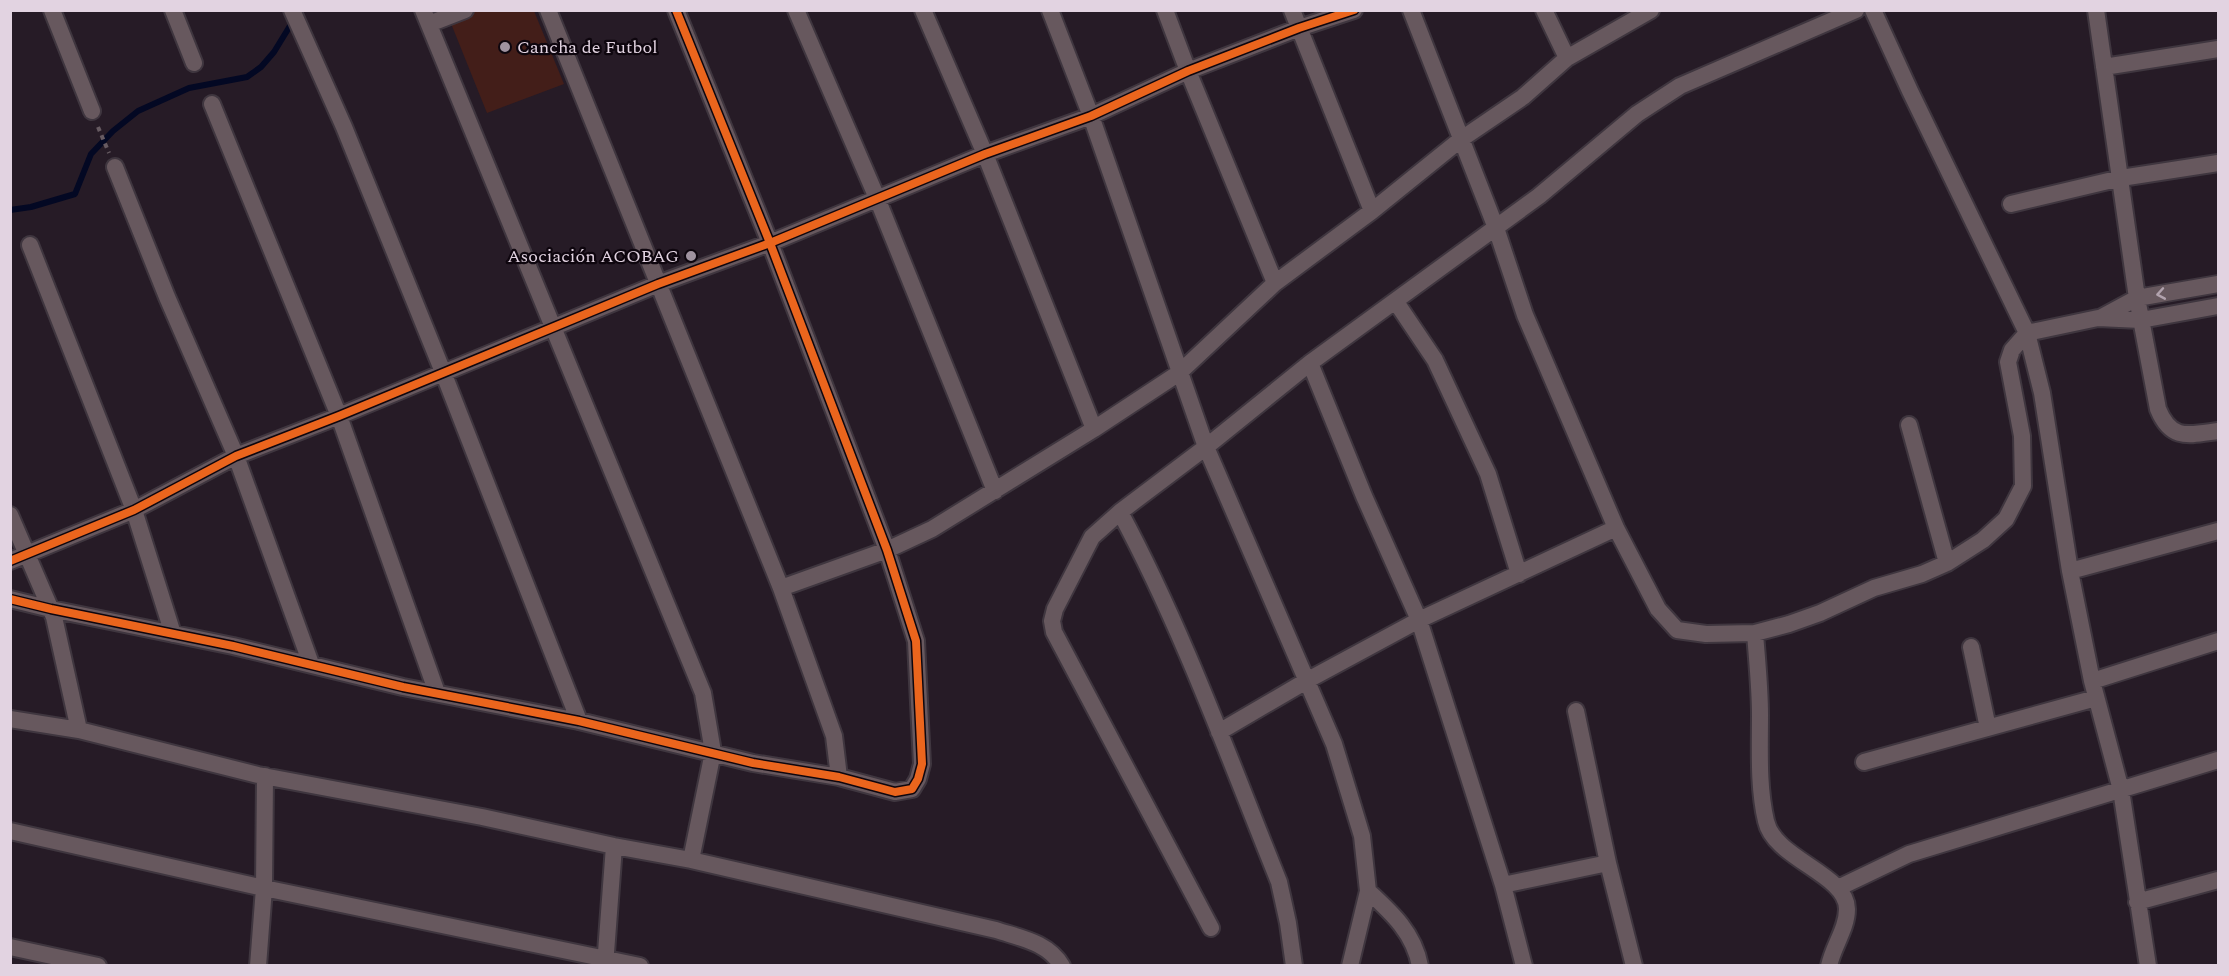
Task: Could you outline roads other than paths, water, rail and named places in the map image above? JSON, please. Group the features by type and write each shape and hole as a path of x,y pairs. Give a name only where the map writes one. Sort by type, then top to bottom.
{"street":[{"path":"52,10 93,115"},
{"path":"173,10 194,63"},
{"path":"292,10 344,127 443,372 579,721"},
{"path":"465,10 426,17 703,693 713,752 691,860"},
{"path":"548,10 781,588 834,736 838,777"},
{"path":"10,599 437,693 579,721 753,763 838,777 895,792 912,789 918,779 922,764 916,641 887,549 770,243 675,10"},
{"path":"796,10 877,198 995,491"},
{"path":"923,10 986,154 1094,429"},
{"path":"1050,10 1091,116 1206,447 1334,744 1362,836 1368,891 1350,966"},
{"path":"1165,10 1275,283"},
{"path":"1292,10 1372,211"},
{"path":"18,558 134,510 236,456 339,416 658,284 770,243 986,154 1091,116 1188,71 1299,28 1354,10"},
{"path":"1411,10 1496,228 1525,315 1616,528 1658,609 1677,630 1706,634 1755,633 1820,613 1874,588 1923,574 1947,563 1983,540 2006,519 2023,486 2022,436 2008,363 2012,350 2027,333 2098,318 2141,320 2218,306"},
{"path":"1545,10 1567,58"},
{"path":"781,588 887,549 932,529 1094,429 1179,373 1275,283 1372,211 1460,140 1522,97 1567,58 1651,10"},
{"path":"1211,928 1054,632 1052,621 1060,600 1092,537 1120,512 1206,447 1310,363 1539,196 1637,114 1680,86 1856,10"},
{"path":"1873,10 2027,333 2042,393 2070,571 2092,681 2121,790 2148,966"},
{"path":"2096,10 2137,298 2158,409 2164,424 2176,433 2218,431"},
{"path":"2103,67 2218,49"},
{"path":"212,104 339,416 437,693"},
{"path":"114,163 167,297 236,456 311,664"},
{"path":"2011,204 2121,178 2218,163"},
{"path":"30,245 134,510 173,634"},
{"path":"2098,318 2137,298 2218,284"},
{"path":"1396,302 1435,360 1488,474 1519,574"},
{"path":"1310,363 1364,496 1419,620 1503,885 1524,966"},
{"path":"1909,425 1947,563"},
{"path":"1120,512 1167,608 1279,882 1294,966"},
{"path":"10,515 18,558 54,617 80,730"},
{"path":"1219,732 1308,680 1419,620 1616,528"},
{"path":"2070,571 2218,531"},
{"path":"1755,633 1761,776 1766,823 1778,842 1838,888 1846,899 1847,911 1843,931 1828,966"},
{"path":"2092,681 2218,641"},
{"path":"1971,646 1988,728"},
{"path":"1864,762 2096,698"},
{"path":"1576,711 1608,863 1634,966"},
{"path":"10,719 80,730 265,776 691,860 996,930 1031,941 1049,950 1062,966"},
{"path":"1838,888 1909,854 2218,760"},
{"path":"258,966 264,888 265,776"},
{"path":"10,831 264,888 606,961 640,966"},
{"path":"606,961 614,846"},
{"path":"1503,885 1608,863"},
{"path":"2137,902 2218,880"},
{"path":"1368,891 1401,922 1418,951 1420,966"},
{"path":"10,947 98,966"}],"waterway":[{"path":"10,210 31,207 75,194 91,154 113,131 138,111 189,88 247,77 261,67 274,52 293,21"}],"place":[{"name":"Cancha de Futbol","path":"505,47"},
{"name":"Asociación ACOBAG","path":"691,256"}]}
